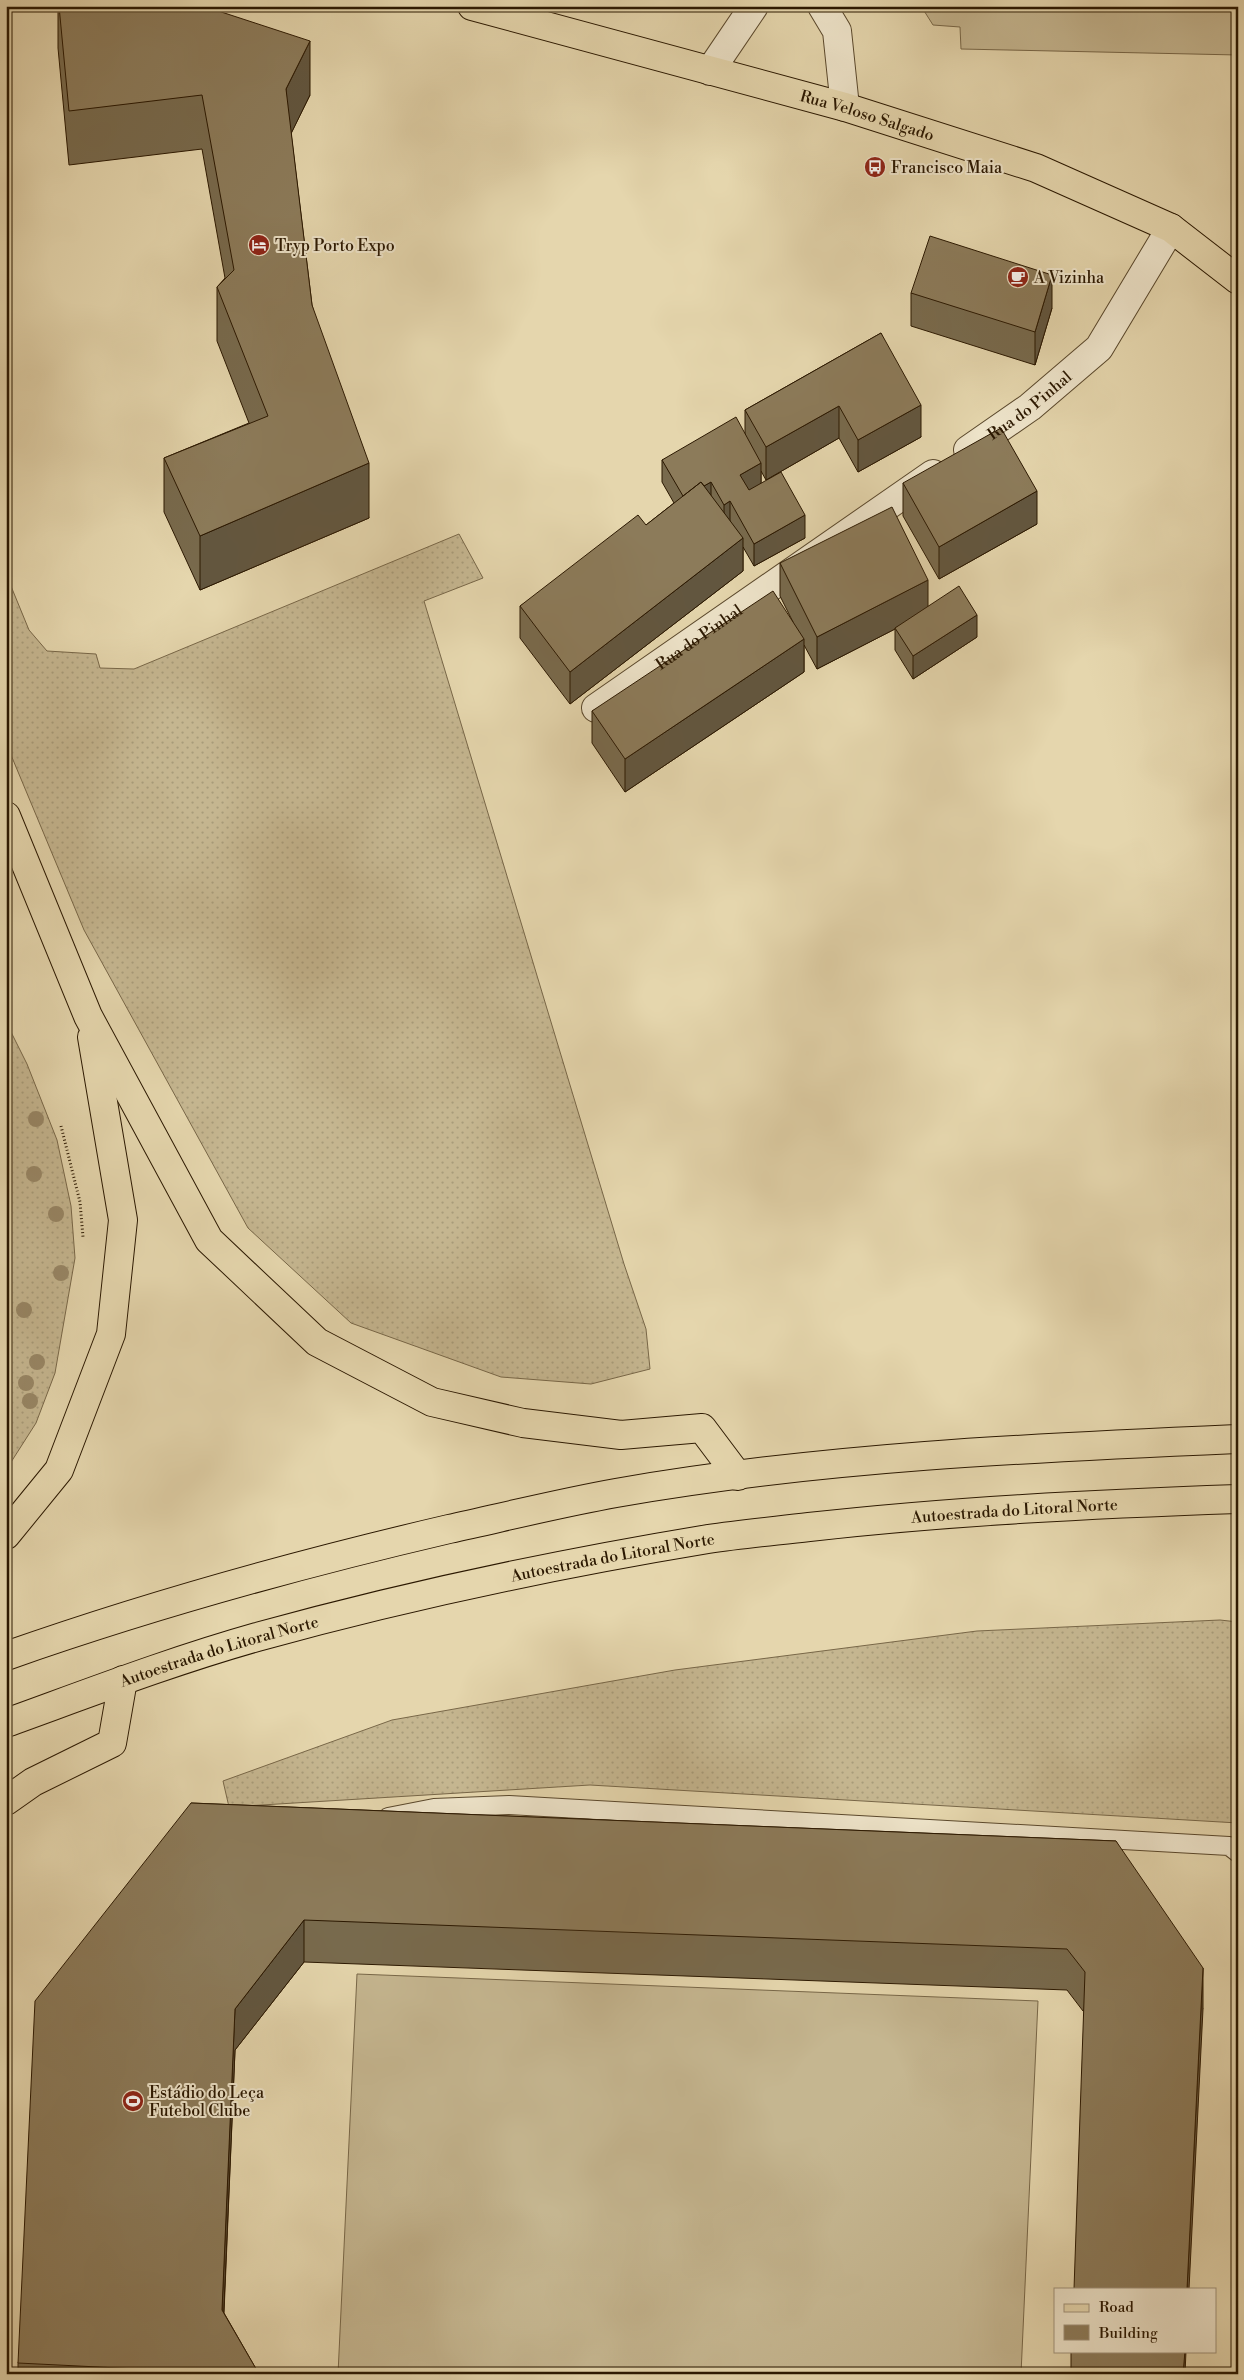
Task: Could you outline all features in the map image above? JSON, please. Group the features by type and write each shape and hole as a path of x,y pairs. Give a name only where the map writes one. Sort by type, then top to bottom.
{"main road":[{"name":"Rua Veloso Salgado","path":"472,6 845,107 1036,168 1171,228 1238,280"},
{"path":"6,816 88,1016 209,1240 316,1342 432,1402 523,1423 621,1435 702,1428 738,1476"},
{"path":"6,1535 59,1470 111,1334 122,1220 88,1016"},
{"path":"6,1656 77,1631 201,1592 346,1553 615,1494 738,1476 1005,1450 1238,1439"},
{"name":"Autoestrada do Litoral Norte","path":"6,1723 124,1680 254,1638 395,1600 557,1566 711,1538 928,1514 1238,1499"},
{"path":"6,1801 33,1782 112,1743 124,1680"}],"street":[{"path":"710,71 754,6"},
{"path":"822,6 837,31 845,107"},
{"name":"Rua do Pinhal","path":"596,708 1030,408 1099,348 1171,228"}],"lane":[{"path":"370,1820 434,1808 510,1805 1229,1846 1238,1854"}],"path":[{"path":"61,1126 80,1202 84,1239"}],"shaded area":[{"path":"921,6 1238,6 1238,55 961,49 960,27 933,25"},
{"path":"459,534 483,578 424,601 624,1264 646,1329 650,1369 591,1384 501,1377 351,1323 248,1228 84,930 6,743 6,574 29,630 47,651 96,654 100,668 134,669"},
{"path":"6,1022 27,1064 57,1140 71,1206 75,1258 55,1373 36,1423 6,1470"},
{"path":"1220,1620 1238,1622 1238,1823 590,1785 229,1807 223,1781 392,1720 675,1670 977,1631"},
{"path":"357,1974 1038,2001 1021,2374 338,2374"}],"building":[{"name":"Tryp Porto Expo","path":"59,6 203,6 310,41 286,89 312,305 369,463 200,536 164,458 268,416 217,287 234,270 202,95 69,111"},
{"path":"930,236 1052,275 1035,332 911,293"},
{"path":"881,333 921,405 858,440 839,406 766,447 745,410"},
{"path":"736,417 761,463 740,475 749,490 781,472 805,515 754,544 730,501 724,505 711,482 704,486 701,482 683,496 662,460"},
{"path":"1001,428 1037,491 939,547 903,483"},
{"path":"701,482 743,538 570,672 520,606 638,515 646,525"},
{"path":"892,507 928,580 817,637 780,563"},
{"path":"959,586 977,615 913,656 895,628"},
{"path":"773,591 804,639 625,759 592,711"},
{"name":"Estádio do Leça Futebol Clube","path":"191,1803 1116,1841 1203,1968 1187,2288 1074,2288 1085,1972 1067,1949 304,1920 235,2009 222,2310 259,2374 200,2374 199,2372 18,2363 35,2001"},
{"path":"1071,2352 1185,2352 1183,2374 1071,2374"}],"place":[{"name":"Francisco Maia","path":"875,167"},
{"name":"Tryp Porto Expo","path":"259,245"},
{"name":"A Vizinha","path":"1018,277"},
{"name":"Estádio do Leça Futebol Clube","path":"133,2101"}]}
